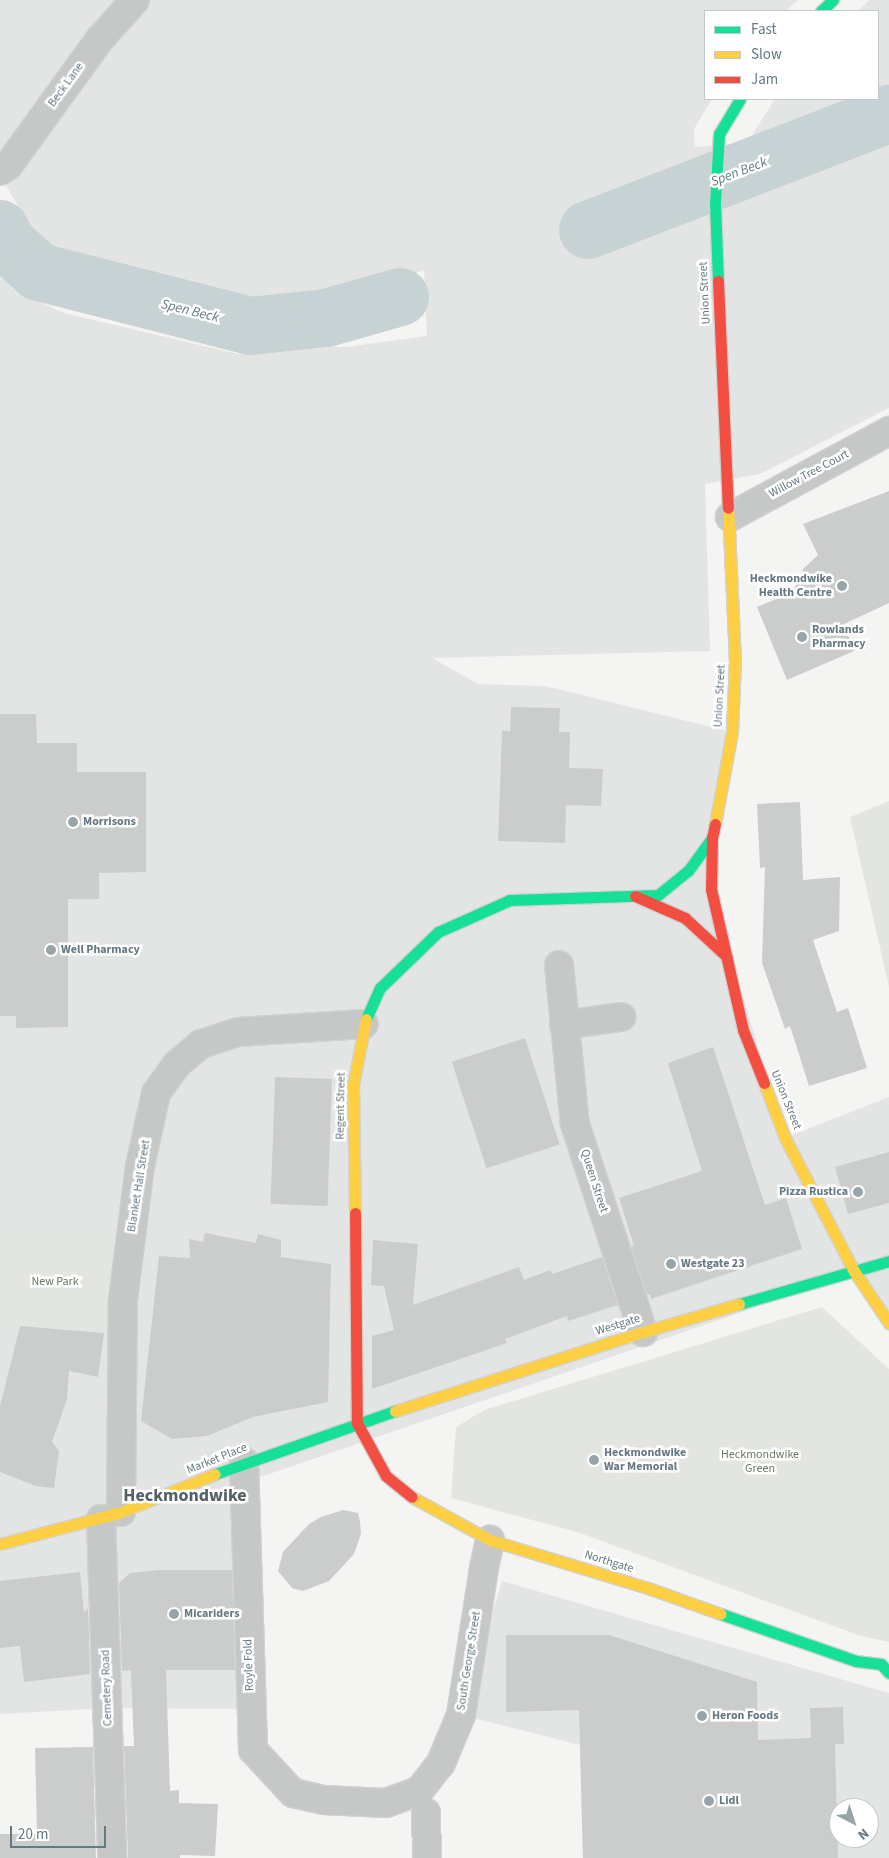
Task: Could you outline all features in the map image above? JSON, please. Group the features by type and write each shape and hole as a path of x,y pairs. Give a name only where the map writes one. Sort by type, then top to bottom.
{"street":[{"name":"Beck Lane","path":"4,169 100,39 135,0"},
{"path":"823,10 833,0"},
{"name":"Union Street","path":"739,100 719,134 715,203 735,661 732,723 712,838 710,889 743,1030 785,1138 854,1271 889,1323"},
{"name":"Willow Tree Court","path":"730,517 889,432"},
{"name":"Regent Street","path":"357,1423 353,1085 364,1024 380,988 438,932 510,900 658,895 688,871 712,838"},
{"name":"Regent Street","path":"635,896 685,918 726,956"},
{"name":"Queen Street","path":"559,965 575,1124 643,1332"},
{"path":"564,1025 621,1017"},
{"name":"Blanket Hall Street","path":"111,1516 124,1300 140,1166 156,1093 176,1065 201,1044 210,1041 238,1032 364,1024"},
{"name":"Westgate","path":"357,1423 643,1332 889,1261"},
{"name":"Market Place","path":"0,1544 111,1516 244,1462 357,1423"},
{"name":"Northgate","path":"357,1423 386,1476 413,1498 490,1540 648,1588 856,1661 885,1663 889,1673"},
{"name":"Royle Fold","path":"244,1462 253,1750 293,1793"},
{"name":"Cemetery Road","path":"111,1516 112,1858"},
{"name":"South George Street","path":"293,1793 323,1800 386,1803 419,1791 441,1763 460,1715 490,1540"},
{"path":"426,1813 427,1858"}],"shaded area":[{"path":"0,0 798,0 787,10 704,10 704,100 711,100 694,129 695,147 747,143 774,100 879,100 879,10 859,10 869,0 889,0 889,408 760,474 705,484 710,651 432,658 478,684 545,686 732,732 711,889 785,1138 889,1097 889,1323 862,1271 237,1485 242,1709 108,1708 0,1714 0,266 23,294 64,313 238,354 293,346 346,347 427,336 424,270 298,315 53,267 0,175"},
{"path":"502,1581 889,1693 889,1858 583,1858 580,1745 461,1715"}],"green space":[{"path":"889,801 889,987 850,817"},
{"name":"New Park","path":"0,1230 114,1236 109,1333 0,1327"},
{"name":"Heckmondwike Green","path":"822,1307 889,1369 889,1642 858,1635 580,1533 451,1498 456,1427 484,1410"}],"building":[{"name":"Heckmondwike Health Centre","path":"889,491 889,603 844,624 854,651 787,680 757,607 793,592 803,569 818,555 803,524"},
{"path":"511,707 560,708 559,732 570,732 569,768 603,769 601,806 566,805 565,843 498,841 502,731 510,731"},
{"name":"Morrisons","path":"0,714 36,714 37,743 77,743 77,772 146,772 146,872 99,873 99,899 68,899 68,1027 16,1028 16,1016 0,1016"},
{"path":"800,802 803,880 840,877 839,931 813,940 837,1012 848,1008 867,1068 809,1086 790,1026 785,1029 762,963 765,867 760,868 757,804"},
{"path":"525,1038 560,1145 486,1168 452,1062"},
{"path":"713,1047 765,1205 786,1198 802,1249 651,1299 650,1294 647,1295 631,1246 634,1246 619,1198 702,1171 668,1063"},
{"path":"275,1077 332,1079 328,1206 271,1204"},
{"path":"889,1152 889,1203 848,1214 835,1167"},
{"path":"205,1233 256,1243 258,1234 281,1240 281,1257 331,1264 328,1402 253,1417 207,1436 172,1439 141,1421 159,1256 190,1258 189,1239 203,1242"},
{"path":"373,1240 418,1244 413,1305 519,1267 524,1280 550,1270 552,1274 602,1257 618,1305 568,1321 567,1316 505,1339 507,1343 372,1389 372,1336 394,1330 384,1286 371,1285"},
{"path":"20,1326 104,1333 98,1377 69,1371 67,1399 52,1442 59,1451 54,1488 36,1486 0,1472 0,1406"},
{"path":"343,1510 358,1513 361,1534 354,1554 329,1581 303,1591 292,1588 278,1571 283,1552 309,1524 321,1517"},
{"path":"160,1570 232,1570 235,1670 166,1670 170,1791 179,1790 179,1803 218,1804 215,1856 180,1855 180,1858 128,1858 124,1746 134,1746 131,1670 122,1671 119,1583 130,1573"},
{"path":"80,1572 84,1612 88,1608 90,1674 24,1682 20,1646 0,1648 0,1581"},
{"path":"506,1635 609,1635 757,1682 758,1740 811,1738 810,1708 843,1707 844,1744 835,1744 836,1798 829,1798 829,1848 838,1848 838,1858 583,1858 579,1710 506,1712"},
{"path":"93,1747 96,1858 0,1858 0,1834 37,1834 35,1748"}],"waterway":[{"name":"Spen Beck","path":"588,230 889,114"},
{"name":"Spen Beck","path":"0,229 8,244 39,272 251,326 326,318 400,297"}],"traffic: fast":[{"path":"822,10 833,0"},
{"path":"718,281 715,203 719,134 739,100"},
{"path":"366,1019 380,988 438,932 510,900 658,895 688,871 712,838"},
{"path":"739,1304 889,1261"},
{"path":"215,1474 395,1411"},
{"path":"721,1614 856,1661 881,1664 889,1673"}],"traffic: slow":[{"path":"715,824 732,732 735,661 728,508"},
{"path":"355,1213 353,1085 366,1019"},
{"path":"764,1083 785,1138 854,1271 889,1323"},
{"path":"395,1411 643,1332 739,1304"},
{"path":"0,1544 121,1512 215,1474"},
{"path":"412,1497 490,1540 648,1588 721,1614"}],"traffic: jam":[{"path":"718,281 728,508"},
{"path":"715,824 712,838 711,889 743,1030 764,1083"},
{"path":"635,896 685,918 726,956"},
{"path":"355,1213 357,1423 386,1476 412,1497"}],"place":[{"name":"Heckmondwike Health Centre","path":"842,586"},
{"name":"Rowlands Pharmacy","path":"802,637"},
{"name":"Morrisons","path":"73,822"},
{"name":"Well Pharmacy","path":"51,950"},
{"name":"Pizza Rustica","path":"858,1192"},
{"name":"Westgate 23","path":"671,1264"},
{"name":"Heckmondwike War Memorial","path":"594,1460"},
{"name":"Micariders","path":"174,1614"},
{"name":"Heron Foods","path":"702,1716"},
{"name":"Lidl","path":"709,1801"}],"district":[{"name":"Heckmondwike","path":"185,1496"}]}
